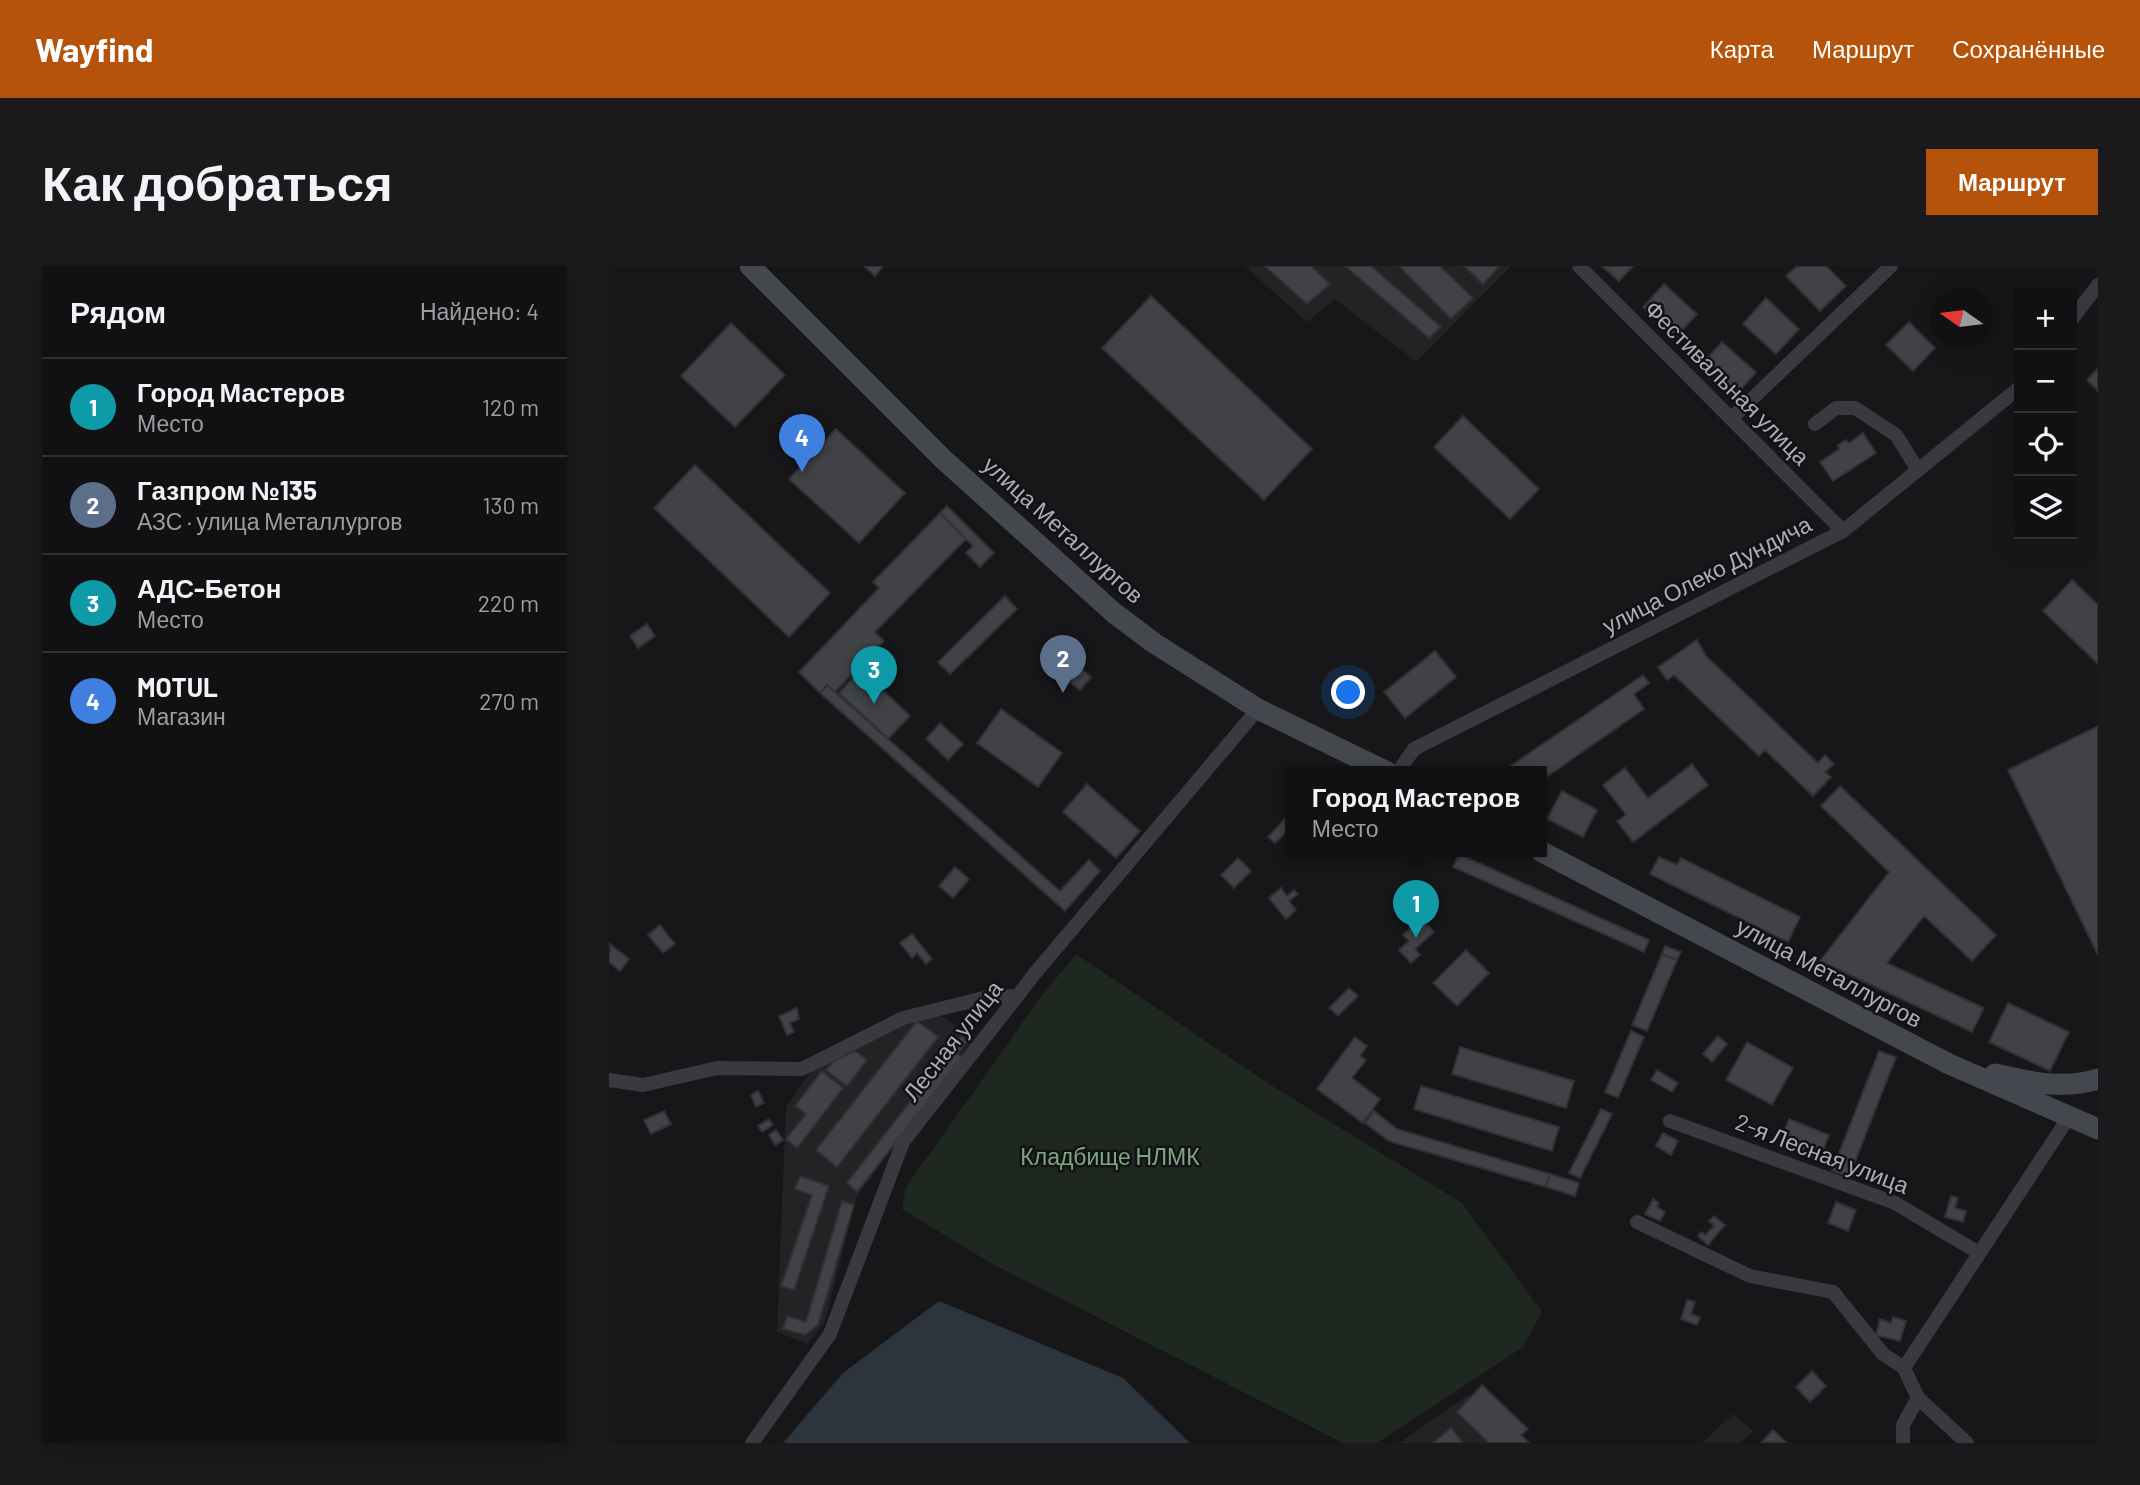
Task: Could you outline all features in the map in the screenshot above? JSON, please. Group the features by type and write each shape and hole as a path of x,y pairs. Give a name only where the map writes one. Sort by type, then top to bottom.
{"main road":[{"name":"улица Металлургов","path":"750,266 943,459 1114,613 1154,643 1258,709 1375,766"},
{"name":"улица Металлургов","path":"1547,855 1949,1064 2098,1129"},
{"path":"1949,1064 2050,1085 2078,1086 2098,1079"}],"street":[{"name":"Фестивальная улица","path":"1579,266 1843,531"},
{"path":"1731,419 1891,266"},
{"path":"2077,312 2098,285"},
{"path":"2087,298 2098,309"},
{"name":"улица Олеко Дундича","path":"1402,766 1414,749 1843,531 2014,392"},
{"path":"1815,424 1836,408 1855,408 1896,435 1918,470"},
{"name":"Лесная улица","path":"752,1443 830,1334 903,1142 1017,996 1258,709"},
{"path":"609,1080 643,1085 717,1068 802,1069 903,1018 988,997 1017,996"},
{"path":"1904,1368 2069,1117"},
{"name":"2-я Лесная улица","path":"1670,1121 1895,1203 1979,1253"},
{"path":"1637,1222 1750,1276 1833,1292 1883,1354 1904,1368 1917,1398 1967,1443"},
{"path":"1903,1443 1903,1425 1917,1398"}],"shaded area":[{"path":"1245,266 1511,266 1416,362 1335,299 1307,322"},
{"path":"941,1015 974,1039 857,1196 824,1324 808,1344 777,1332 786,1107 814,1067 912,1019"},
{"path":"939,1301 1123,1378 1190,1443 783,1443 843,1373"},
{"path":"1482,1395 1526,1443 1399,1443 1465,1397"},
{"path":"1733,1414 1753,1431 1740,1443 1702,1443"}],"green space":[{"name":"Кладбище НЛМК","path":"1076,954 1274,1087 1462,1203 1542,1312 1523,1347 1377,1443 1343,1443 989,1262 902,1209 906,1187 1040,998"}],"building":[{"path":"864,266 883,266 875,276"},
{"path":"1265,266 1311,266 1330,284 1307,304"},
{"path":"1345,266 1371,266 1441,327 1429,338"},
{"path":"1399,266 1440,266 1473,298 1451,319"},
{"path":"1464,266 1500,266 1483,284"},
{"path":"1602,266 1633,266 1619,281"},
{"path":"1797,266 1826,266 1846,286 1820,311 1786,276"},
{"path":"1664,284 1697,314 1676,337 1643,307"},
{"path":"1151,296 1312,449 1264,500 1102,348"},
{"path":"1766,298 1799,329 1776,354 1743,324"},
{"path":"1909,322 1930,343 1930,350 1933,350 1913,371 1886,345"},
{"path":"731,323 785,375 735,427 681,376"},
{"path":"1722,342 1756,372 1738,393 1703,363"},
{"path":"2098,368 2098,391 2087,380"},
{"path":"1463,416 1539,489 1510,519 1434,447"},
{"path":"836,429 905,493 859,543 789,479"},
{"path":"1863,433 1876,453 1833,481 1820,462 1839,449 1838,445 1846,440 1849,443"},
{"path":"695,465 830,593 789,637 654,508"},
{"path":"947,506 994,553 980,567 966,553 973,546 940,513"},
{"path":"940,513 966,539 875,632 884,641 835,692 827,685 820,693 799,672 879,588 873,582"},
{"path":"2072,580 2098,605 2098,664 2043,611"},
{"path":"1005,596 1017,609 950,674 938,662"},
{"path":"647,624 655,636 638,648 630,636"},
{"path":"1697,640 1706,656 1818,763 1825,755 1834,764 1825,772 1831,777 1813,796 1765,750 1759,756 1674,675 1667,680 1658,667"},
{"path":"1435,651 1456,677 1405,718 1384,692"},
{"path":"1068,657 1091,677 1080,690 1056,671"},
{"path":"861,669 910,716 888,739 839,693"},
{"path":"1643,675 1649,683 1634,694 1644,709 1547,777 1547,766 1511,766"},
{"path":"827,685 1060,891 1089,860 1100,871 1065,911 820,693"},
{"path":"1001,709 1062,753 1038,787 977,743"},
{"path":"940,723 963,744 948,760 926,739"},
{"path":"2098,726 2098,955 2008,770"},
{"path":"1692,764 1708,785 1633,842 1617,821 1626,815 1603,785 1625,768 1648,798"},
{"path":"1087,784 1140,831 1116,858 1063,812"},
{"path":"1840,786 1996,935 1972,961 1924,916 1887,963 1984,1008 1972,1032 1820,961 1889,872 1821,806"},
{"path":"1562,791 1597,810 1583,837 1547,819"},
{"path":"1285,818 1285,834 1275,843 1268,837"},
{"path":"1458,857 1466,857 1649,940 1644,952 1453,867"},
{"path":"1659,857 1677,865 1681,858 1800,917 1788,942 1650,874"},
{"path":"1238,858 1251,871 1234,888 1221,875"},
{"path":"955,867 969,879 953,898 939,886"},
{"path":"1281,888 1287,896 1294,890 1298,894 1289,901 1296,910 1286,919 1269,898"},
{"path":"1421,918 1434,932 1415,949 1420,955 1411,963 1399,950 1409,941 1403,935"},
{"path":"660,925 675,944 663,953 648,935"},
{"path":"912,934 932,959 926,964 917,953 912,958 900,943"},
{"path":"610,944 629,959 620,971 609,962"},
{"path":"1665,946 1681,952 1677,960 1662,954"},
{"path":"1466,950 1489,973 1457,1006 1433,983"},
{"path":"1662,954 1677,960 1647,1031 1632,1025"},
{"path":"1349,988 1358,996 1338,1016 1329,1008"},
{"path":"2008,1003 2069,1032 2050,1071 1989,1042"},
{"path":"797,1008 799,1019 790,1023 794,1032 787,1035 779,1016"},
{"path":"917,1021 938,1037 837,1167 816,1150"},
{"path":"1631,1031 1644,1037 1618,1098 1605,1092"},
{"path":"961,1036 967,1041 958,1053 952,1048"},
{"path":"1718,1036 1727,1044 1712,1062 1703,1054"},
{"path":"1355,1037 1367,1046 1360,1056 1366,1060 1352,1078 1380,1099 1363,1123 1317,1089"},
{"path":"1747,1042 1793,1068 1772,1105 1726,1080"},
{"path":"1460,1047 1574,1081 1566,1108 1452,1074"},
{"path":"952,1048 962,1057 857,1192 847,1183"},
{"path":"855,1051 867,1060 847,1086 826,1070 834,1061"},
{"path":"1879,1051 1896,1057 1849,1177 1832,1171"},
{"path":"1657,1070 1678,1083 1672,1092 1651,1080"},
{"path":"822,1071 843,1088 797,1148 786,1139 806,1114 795,1106"},
{"path":"1421,1086 1559,1127 1552,1151 1414,1109"},
{"path":"758,1091 764,1103 756,1107 751,1095"},
{"path":"1601,1109 1612,1114 1580,1178 1569,1173"},
{"path":"664,1111 671,1124 651,1134 644,1120"},
{"path":"1374,1111 1397,1129 1550,1174 1546,1187 1389,1141 1365,1123"},
{"path":"769,1119 773,1125 762,1132 758,1126"},
{"path":"1789,1119 1829,1135 1819,1161 1779,1145"},
{"path":"776,1130 783,1140 775,1145 769,1135"},
{"path":"1663,1133 1678,1141 1671,1155 1656,1146"},
{"path":"1550,1174 1579,1183 1575,1196 1546,1187"},
{"path":"800,1176 829,1186 794,1290 781,1286 812,1195 795,1189"},
{"path":"1951,1196 1958,1198 1955,1208 1966,1211 1963,1222 1945,1217"},
{"path":"1653,1199 1659,1203 1657,1207 1665,1212 1660,1221 1645,1214"},
{"path":"842,1201 854,1205 818,1325 805,1335 783,1329 787,1316 806,1322"},
{"path":"1836,1202 1856,1210 1848,1231 1828,1223"},
{"path":"1714,1216 1725,1225 1708,1245 1698,1236 1701,1232 1705,1235 1714,1226 1709,1221"},
{"path":"1687,1300 1695,1302 1691,1314 1700,1317 1697,1325 1681,1319"},
{"path":"1893,1317 1906,1321 1900,1341 1876,1335 1880,1319 1891,1323"},
{"path":"1812,1371 1826,1386 1810,1402 1796,1387"},
{"path":"1482,1385 1528,1429 1521,1435 1529,1443 1489,1443 1457,1412"},
{"path":"1451,1428 1463,1443 1433,1443"},
{"path":"1773,1430 1787,1443 1762,1442"}],"place":[{"name":"MOTUL","path":"802,472"},
{"name":"Газпром №135","path":"1063,693"},
{"name":"АДС-Бетон","path":"874,704"},
{"name":"Город Мастеров","path":"1416,938"}]}
